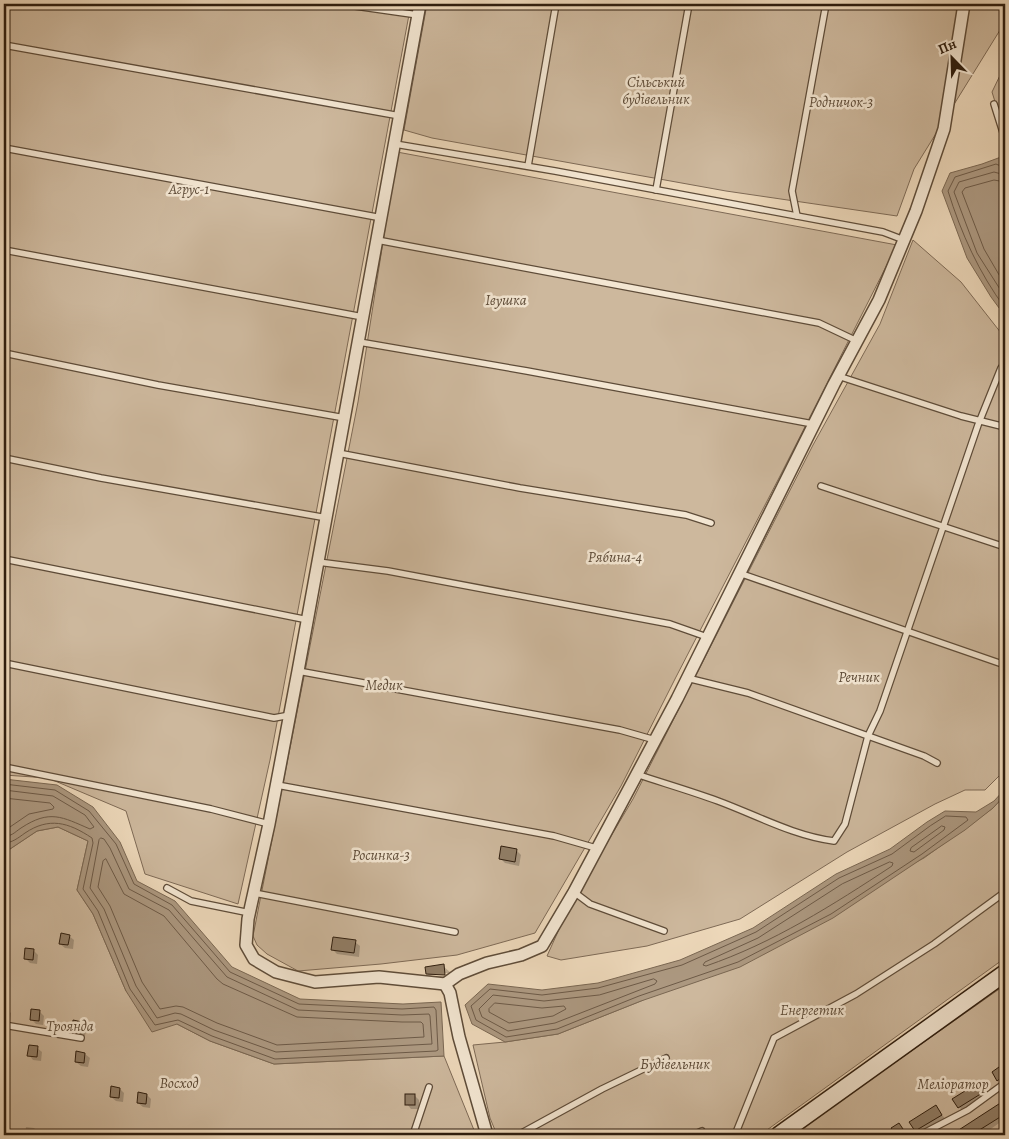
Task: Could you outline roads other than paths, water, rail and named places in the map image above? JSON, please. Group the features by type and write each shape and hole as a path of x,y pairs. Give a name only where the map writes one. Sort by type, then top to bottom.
{"street":[{"path":"419,10 308,620 250,913 246,946 254,959 276,972 315,982 379,977 445,984 459,974 487,962 521,954 542,946 574,892 655,740 813,424 879,300 904,240 944,129 964,4"},
{"path":"778,1135 1005,973"},
{"path":"445,984 450,992 459,1037 486,1135"}],"lane":[{"path":"341,4 419,10"},
{"path":"528,166 556,4"},
{"path":"656,190 689,4"},
{"path":"797,216 792,191 826,4"},
{"path":"4,45 400,116"},
{"path":"994,104 1005,139"},
{"path":"395,144 528,166 883,232 904,240"},
{"path":"4,148 382,218"},
{"path":"378,240 819,323 857,341"},
{"path":"4,250 363,317"},
{"path":"359,342 813,424"},
{"path":"4,353 158,385 345,418"},
{"path":"636,774 717,800 820,840 834,841 845,824 868,736 880,712 979,421 1001,368"},
{"path":"838,376 961,416 1005,427"},
{"path":"338,453 520,488 686,515 711,523"},
{"path":"4,458 101,478 327,518"},
{"path":"821,486 1005,547"},
{"path":"4,559 308,620"},
{"path":"318,562 388,571 670,624 707,637"},
{"path":"739,573 1005,665"},
{"path":"4,663 274,718 290,715"},
{"path":"298,671 620,730 655,740"},
{"path":"687,678 748,692 924,756 937,763"},
{"path":"4,767 211,809 269,824"},
{"path":"276,785 554,836 596,848"},
{"path":"167,888 191,901 250,913"},
{"path":"574,892 590,904 664,931"},
{"path":"735,1135 774,1038 856,994 934,944 1005,892"},
{"path":"254,893 455,932"},
{"path":"4,1025 81,1038"},
{"path":"518,1135 666,1058"},
{"path":"920,1135 968,1110 1005,1083"},
{"path":"413,1135 429,1088"},
{"path":"694,1135 702,1131"}],"water":[{"path":"1001,157 1005,169 1005,316 967,258 942,191 950,173"},
{"path":"4,779 57,785 93,807 120,842 137,881 175,901 232,967 300,999 403,1004 441,1002 444,1056 274,1064 210,1041 177,1024 152,1032 126,991 93,914 77,890 88,841 58,827 37,831 10,849 4,847"},
{"path":"1005,789 1005,795 993,808 965,830 833,918 740,967 641,1001 558,1034 505,1042 472,1024 465,1005 488,984 542,990 598,983 680,960 753,928 836,874 890,849 945,811 976,812 994,801"}],"park label":[{"name":"Сільський будівельник","path":"656,90"},
{"name":"Родничок-3","path":"841,102"},
{"name":"Агрус-1","path":"189,189"},
{"name":"Івушка","path":"506,300"},
{"name":"Рябина-4","path":"615,557"},
{"name":"Речник","path":"859,677"},
{"name":"Медик","path":"384,685"},
{"name":"Росинка-3","path":"381,855"},
{"name":"Енергетик","path":"812,1010"},
{"name":"Троянда","path":"70,1026"},
{"name":"Будівельник","path":"675,1064"},
{"name":"Восход","path":"179,1083"},
{"name":"Меліоратор","path":"953,1084"}]}
